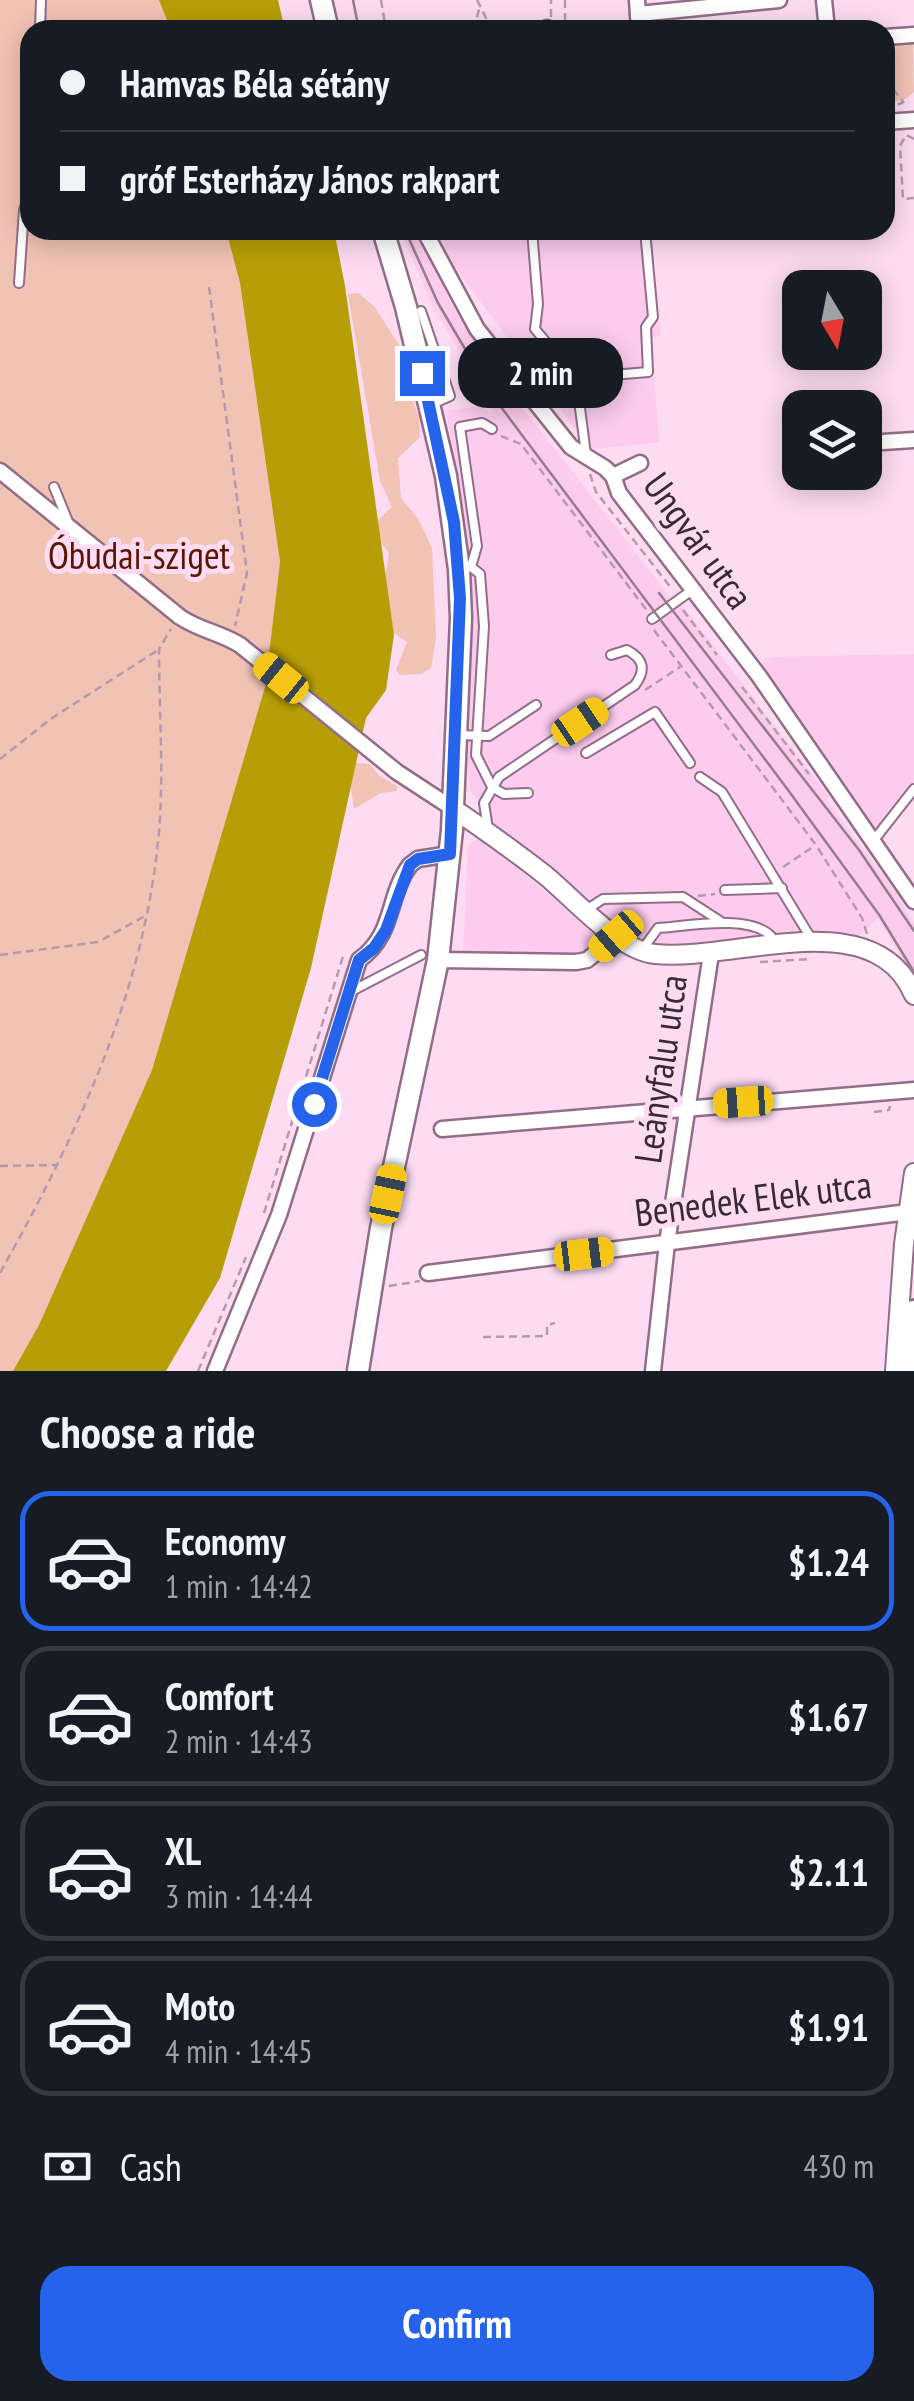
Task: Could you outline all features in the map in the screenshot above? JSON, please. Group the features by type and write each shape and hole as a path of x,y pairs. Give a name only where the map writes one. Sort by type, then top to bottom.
{"main road":[{"path":"358,1371 450,854 465,568 430,406 385,240"},
{"path":"903,1367 914,1312"}],"street":[{"path":"638,15 778,0"},
{"name":"Ungvár utca","path":"429,240 477,329 572,447 613,476 619,492 758,676 914,901"},
{"path":"883,442 914,440"},
{"path":"613,476 640,462"},
{"path":"0,470 180,617 232,640 252,654 396,772 489,833 641,952 710,960 772,947 837,941 867,948 892,961 903,972 914,995"},
{"path":"215,1371 279,1215 359,960 374,948 386,930 405,872 418,859 450,854"},
{"path":"430,958 576,962 587,960 616,936"},
{"name":"Leányfalu utca","path":"653,1371 667,1243 710,960"},
{"path":"442,1129 914,1090"},
{"path":"903,1367 908,1212 914,1173"},
{"name":"Benedek Elek utca","path":"428,1273 908,1212"}],"lane":[{"path":"19,283 22,240"},
{"path":"533,240 538,304 535,329 576,378 586,458"},
{"path":"576,378 648,372 646,326 653,316 646,240"},
{"path":"422,312 450,396 430,406"},
{"path":"492,429 482,423 460,426 477,546 465,568 480,574 483,612 476,755 492,787 504,794 528,793"},
{"path":"54,487 70,528"},
{"path":"652,619 692,590"},
{"path":"489,833 484,803 498,777 635,685 642,676 643,666 637,655 627,650 611,655"},
{"path":"455,735 489,736 536,705"},
{"path":"586,753 655,712 690,763"},
{"path":"700,778 722,792 812,944"},
{"path":"873,841 914,789"},
{"path":"726,890 782,888"},
{"path":"586,910 603,898 683,897 723,924"},
{"path":"641,952 658,928 723,924 762,927 771,936 772,947"},
{"path":"348,993 430,958"}],"path":[{"path":"476,20 478,0"},
{"path":"479,8 486,20"},
{"path":"914,138 906,134 900,146 903,199 914,198"},
{"path":"209,287 247,574 232,640"},
{"path":"492,429 521,444 816,845 862,918 867,948"},
{"path":"586,458 596,492 717,655"},
{"path":"0,759 52,718 159,649 180,617"},
{"path":"0,1272 57,1165 98,1075 126,1000 147,916 162,800 159,649"},
{"path":"742,688 815,782"},
{"path":"773,874 816,845"},
{"path":"683,897 722,894 726,890"},
{"path":"0,955 98,942 147,916"},
{"path":"262,1218 344,953"},
{"path":"757,962 827,958"},
{"path":"874,1112 890,1110 890,1100"},
{"path":"0,1166 57,1165"},
{"path":"198,1371 248,1252"},
{"path":"387,1286 418,1283 428,1273"},
{"path":"483,1337 547,1336 547,1325 555,1323"}],"shaded area":[{"path":"159,0 278,0 283,20 167,20"},
{"path":"229,240 336,240 394,635 386,690 366,718 311,968 220,1278 166,1371 13,1371 39,1325 152,1070 265,687 280,562 240,283"},
{"path":"404,240 423,240 449,300 502,382 673,601 679,601 829,796 826,799 896,893 914,924 914,978 878,918 857,938 653,949 619,928 495,824 471,792 466,760 470,604 447,411 479,406 492,413 486,394 433,307"},
{"path":"442,240 647,240 661,336 651,338 659,442 593,449 590,438 582,438 454,266"},
{"path":"914,654 914,789 873,841 756,668 771,657"},
{"path":"480,837 597,935 590,953 463,955 468,846"}],"green space":[{"name":"Óbudai-sziget","path":"0,0 173,0 177,20 20,20 20,240 229,240 240,283 280,563 265,687 152,1070 39,1325 13,1371 0,1371"},
{"path":"895,45 913,45 914,92 895,101"},
{"path":"358,293 374,306 401,348 407,387 419,417 420,437 398,458 401,498 419,520 432,548 436,638 431,668 421,674 400,675 396,670 407,642 381,624 380,597 389,553 370,528 392,507 380,481 348,294"},
{"path":"355,763 370,764 379,776 397,786 397,791 381,793 354,809 349,775"}],"tram line":[{"path":"353,0 357,20"},
{"path":"410,240 438,303 492,395 788,790 880,916 914,972"},
{"path":"659,593 859,850 914,931"}],"route":[{"path":"314,1104 359,960 374,948 386,930 405,872 418,859 450,854 460,598 454,522 422,373"}]}
